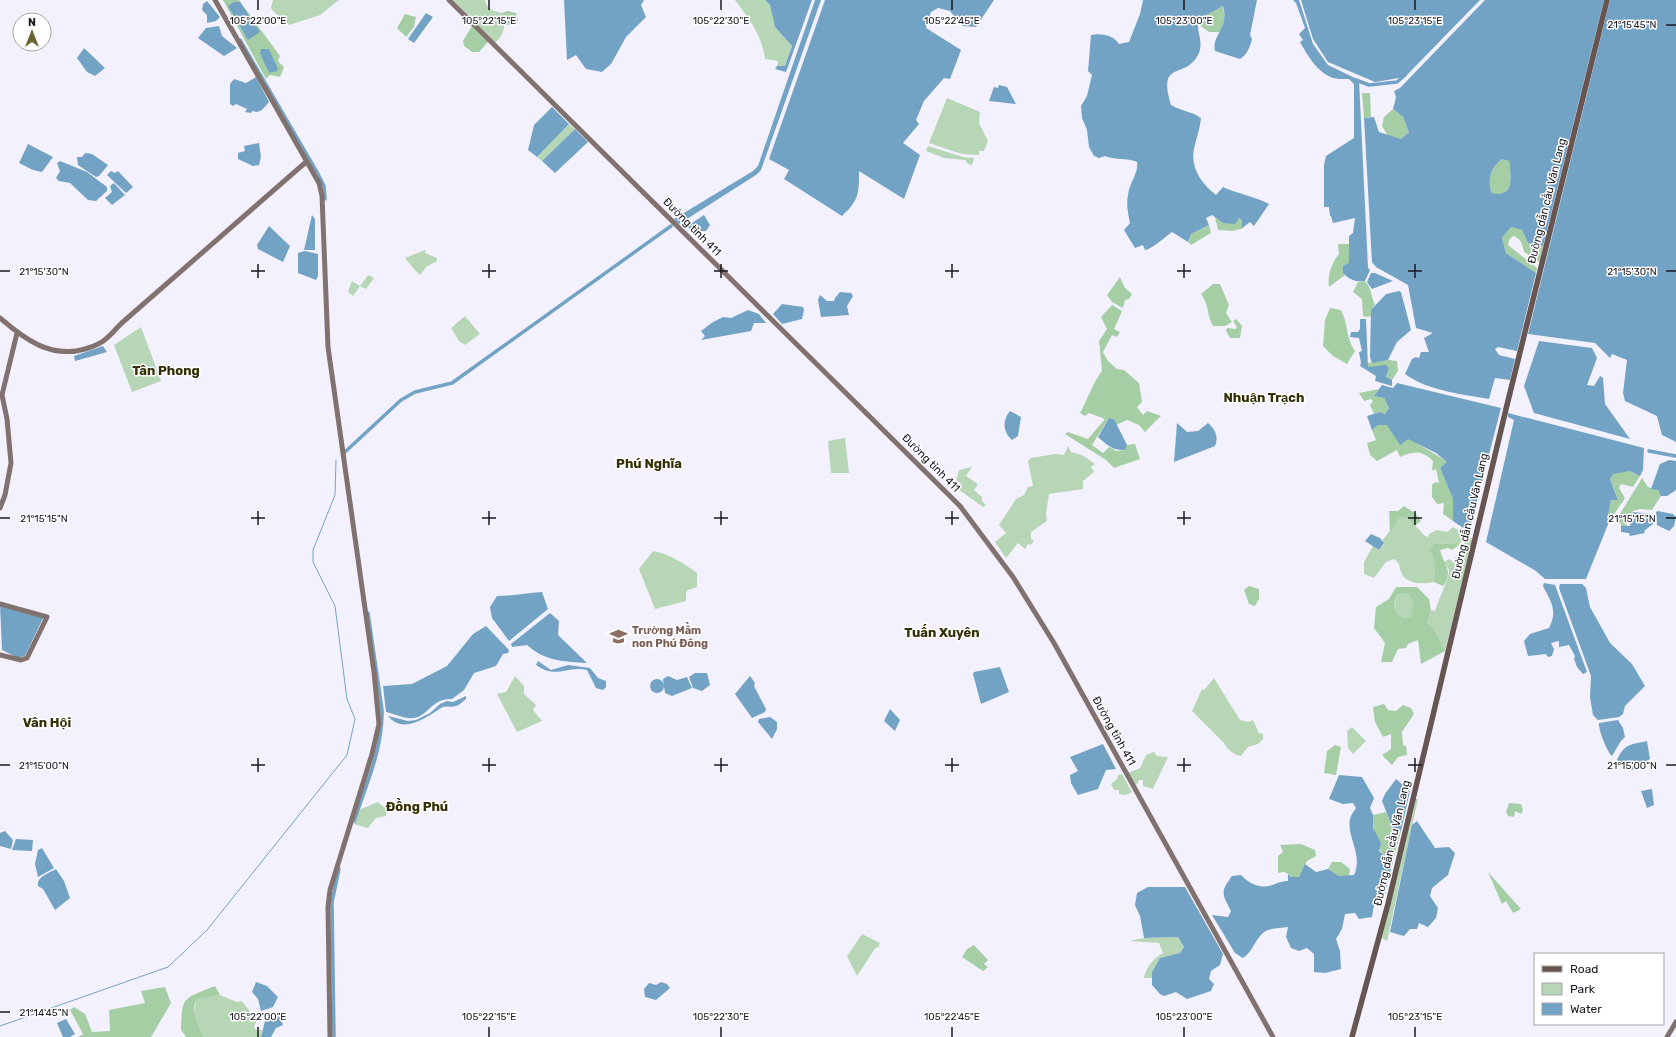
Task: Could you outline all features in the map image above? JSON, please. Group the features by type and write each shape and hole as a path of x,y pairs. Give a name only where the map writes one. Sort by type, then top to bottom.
{"main road":[{"path":"215,0 319,183 322,196 328,347 374,672 379,724 372,754 330,890 328,907 330,1037"},
{"name":"Đường tỉnh 411","path":"449,0 960,506 1014,577 1054,643 1273,1037"},
{"name":"Đường dẫn cầu Văn Lang","path":"1352,1037 1388,904 1506,409 1607,0"},
{"path":"0,318 17,332 44,348 55,352 67,353 91,348 107,338 124,321 306,162"},
{"path":"0,508 7,485 11,463 7,419 2,395 17,332"},
{"path":"0,604 46,617 26,658 21,660 0,655"},
{"path":"1667,1037 1676,1022"}],"green space":[{"path":"223,0 239,0 280,56 278,61 284,67 280,77 270,75 266,79"},
{"path":"273,0 339,0 320,15 289,25 271,8"},
{"path":"453,0 485,0 489,8 502,13 504,29 503,33 495,43"},
{"path":"735,0 765,0 770,5 775,27 792,46 785,66 777,66 778,61 765,59 758,35"},
{"path":"1223,6 1225,18 1221,32 1209,32 1198,24 1199,19"},
{"path":"507,11 516,13 518,20 515,24 506,25 502,13"},
{"path":"405,14 416,17 414,27 406,37 397,28"},
{"path":"472,26 488,42 479,52 472,52 464,46 463,41"},
{"path":"1362,93 1370,93 1371,117 1364,118"},
{"path":"947,98 980,112 979,123 988,141 984,151 979,151 979,155 962,154 929,143"},
{"path":"1393,109 1403,117 1409,132 1401,139 1388,136 1382,126 1384,117"},
{"path":"569,124 575,129 542,161 537,157"},
{"path":"928,146 963,157 974,158 972,165 968,164 965,160 944,158 926,151"},
{"path":"1502,159 1509,161 1511,179 1510,185 1504,193 1491,194 1490,179 1492,170"},
{"path":"1215,217 1223,223 1239,218 1242,220 1241,229 1232,231 1218,230"},
{"path":"1209,225 1211,233 1191,245 1188,242 1191,234"},
{"path":"1511,227 1522,230 1528,243 1543,246 1540,262 1524,252 1522,244 1518,238 1513,236 1509,240 1508,245 1537,268 1536,273 1506,253 1502,238"},
{"path":"1338,244 1349,244 1349,264 1343,272 1345,275 1329,287 1331,269 1339,254"},
{"path":"425,250 425,253 437,258 437,261 426,267 420,275 405,258"},
{"path":"368,275 374,278 366,289 360,286"},
{"path":"1120,277 1125,288 1132,294 1129,299 1125,300 1123,308 1112,302 1107,295"},
{"path":"352,281 360,286 353,296 348,292"},
{"path":"1365,281 1375,305 1371,310 1371,316 1366,317 1363,316 1362,299 1353,292 1358,282"},
{"path":"1213,284 1220,284 1229,305 1226,313 1232,322 1225,326 1213,326 1209,317 1206,303 1201,294"},
{"path":"1112,305 1122,311 1114,329 1120,332 1117,337 1112,335 1103,352 1108,361 1117,369 1124,370 1139,383 1142,402 1137,407 1143,415 1147,411 1161,416 1145,432 1139,425 1127,420 1116,425 1114,419 1109,418 1092,445 1103,453 1109,447 1117,451 1125,450 1127,445 1135,444 1140,459 1114,468 1106,460 1065,434 1068,432 1088,439 1105,419 1089,413 1085,416 1080,413 1095,381 1102,371 1099,341 1107,329 1101,317"},
{"path":"1330,308 1341,310 1350,341 1355,351 1347,364 1333,356 1323,346 1325,320"},
{"path":"465,316 480,334 465,345 459,341 451,328"},
{"path":"1236,319 1242,326 1240,338 1230,338 1226,331 1227,328 1236,329 1237,327 1233,321"},
{"path":"141,327 161,381 132,392 114,345"},
{"path":"1388,360 1397,361 1398,371 1392,380 1386,378 1389,368 1368,368 1368,363"},
{"path":"1379,389 1374,396 1384,398 1389,408 1385,414 1380,412 1374,414 1370,405 1373,401 1371,399 1364,401 1359,393"},
{"path":"1378,425 1387,425 1448,462 1440,468 1453,499 1453,521 1443,514 1444,503 1437,504 1432,497 1432,485 1435,482 1439,483 1436,469 1432,471 1433,461 1429,457 1421,453 1414,453 1400,457 1397,450 1377,461 1370,455 1367,443 1376,440 1372,430"},
{"path":"845,438 849,473 831,473 828,441"},
{"path":"1068,446 1071,452 1082,455 1095,464 1091,467 1094,472 1083,481 1083,489 1049,494 1046,513 1047,521 1031,532 1031,539 1034,541 1031,545 1028,544 1025,549 1018,543 1006,558 995,542 1006,533 999,525 1016,499 1024,495 1028,487 1033,486 1028,461 1031,458 1055,454 1064,455"},
{"path":"972,467 966,476 978,484 974,490 982,497 982,501 986,505 983,507 958,489 961,483 956,480 959,470"},
{"path":"1630,471 1640,476 1633,487 1621,484 1619,488 1625,498 1609,522 1606,520 1611,500 1618,499 1610,479 1613,473"},
{"path":"1642,478 1648,487 1658,490 1661,496 1652,510 1640,509 1633,511 1626,526 1621,526 1621,523 1615,522"},
{"path":"1404,506 1415,513 1421,521 1414,526 1409,519 1400,517 1390,532 1389,511 1398,511"},
{"path":"1400,517 1409,519 1425,536 1428,537 1429,534 1437,530 1447,532 1453,527 1466,535 1458,546 1457,543 1434,544 1434,582 1422,583 1406,579 1402,574 1398,562 1394,559 1386,562 1374,578 1364,574 1364,562 1373,546 1379,550 1384,544 1382,541"},
{"path":"1468,537 1473,539 1445,651 1434,628 1427,623 1431,610 1435,611 1448,578 1449,570 1444,562 1449,559 1453,562"},
{"path":"1457,543 1458,546 1452,550 1448,548 1440,550 1447,568 1448,576 1443,586 1434,582 1434,561 1430,550 1434,544"},
{"path":"653,551 659,552 681,562 697,573 697,587 688,590 686,593 686,601 655,609 639,569"},
{"path":"1249,586 1259,589 1259,599 1255,606 1249,604 1244,590"},
{"path":"1396,587 1417,587 1429,599 1431,610 1427,623 1434,628 1445,651 1421,664 1418,640 1408,644 1406,648 1398,649 1392,662 1381,662 1385,643 1374,628 1376,607 1389,599","holes":["1407,593 1413,603 1413,610 1411,616 1405,618 1396,611 1395,601 1398,594"]},
{"path":"1407,592 1411,596 1414,609 1411,616 1405,618 1397,611 1395,601 1398,594"},
{"path":"515,676 524,686 524,694 536,705 533,710 542,721 517,732 497,694 506,692"},
{"path":"1214,678 1240,720 1249,722 1253,720 1259,733 1263,734 1263,739 1258,744 1248,747 1241,756 1233,753 1192,711 1202,689 1204,690"},
{"path":"1384,704 1388,710 1396,711 1403,705 1411,708 1414,714 1402,732 1403,745 1406,746 1407,755 1398,757 1392,765 1382,755 1391,749 1391,734 1383,737 1375,722 1373,707"},
{"path":"1352,727 1366,741 1353,754 1348,748 1347,731"},
{"path":"1335,745 1341,747 1336,775 1324,773 1327,751"},
{"path":"1154,752 1157,756 1168,757 1153,789 1143,786 1143,780 1139,780 1136,785 1128,773 1140,768 1146,755"},
{"path":"1122,774 1132,792 1126,795 1119,794 1119,790 1114,790 1111,784 1117,779 1118,775"},
{"path":"1415,799 1418,799 1387,941 1382,938"},
{"path":"378,802 386,809 386,816 376,818 368,828 354,824 359,810"},
{"path":"1509,803 1521,804 1523,810 1521,814 1515,811 1514,817 1508,816 1506,812"},
{"path":"1386,812 1393,829 1401,831 1394,857 1387,856 1382,853 1374,835 1373,815"},
{"path":"1301,844 1315,850 1316,856 1307,861 1299,877 1291,877 1284,872 1278,873 1278,856 1283,852 1280,845"},
{"path":"1332,862 1341,862 1350,869 1349,876 1339,876 1328,869"},
{"path":"1488,872 1521,909 1513,913 1506,901 1502,904"},
{"path":"862,934 880,943 878,948 876,947 857,976 847,956"},
{"path":"1178,937 1184,947 1180,953 1160,958 1152,972 1152,978 1144,978 1146,970 1151,963 1163,953 1159,943 1129,941 1144,938"},
{"path":"974,945 988,960 984,964 988,967 983,971 962,957 967,949"},
{"path":"215,986 220,995 196,1000 194,1010 196,1019 204,1037 186,1037 181,1030 182,1010 186,1000 196,993"},
{"path":"165,987 171,1003 151,1037 78,1037 83,1034 70,1010 74,1007 85,1014 92,1032 110,1031 109,1010 145,1003 141,991"},
{"path":"220,995 237,1002 242,1001 257,1021 254,1026 256,1030 262,1030 261,1037 204,1037 194,1016 196,1000"}],"water":[{"path":"564,0 644,0 641,5 646,17 626,37 611,64 602,72 586,69 576,55 567,60"},
{"path":"765,0 812,0 786,72 775,69 777,66 785,66 792,46 775,27 770,5"},
{"path":"815,0 821,0 761,170 756,175 679,224 674,219 753,171 758,166"},
{"path":"825,0 994,0 976,27 962,26 950,11 938,8 931,12 926,28 961,50 950,79 944,78 924,101 916,120 919,124 903,143 920,155 904,199 859,171 857,196 852,205 842,216 784,179 789,170 769,159"},
{"path":"1143,0 1257,0 1250,35 1252,39 1245,55 1240,59 1215,51 1214,45 1224,20 1225,14 1223,6 1199,19 1198,28 1201,45 1198,55 1193,62 1186,67 1174,72 1167,81 1171,105 1201,118 1193,156 1198,175 1206,186 1216,195 1223,187 1269,204 1254,226 1250,222 1241,229 1242,220 1239,218 1235,224 1223,223 1212,215 1206,218 1209,225 1191,234 1188,242 1172,232 1155,245 1145,250 1143,245 1135,248 1124,230 1130,223 1127,198 1130,186 1137,170 1137,162 1105,156 1099,158 1094,156 1089,147 1087,130 1082,118 1081,106 1087,96 1092,75 1088,71 1091,35 1106,35 1117,41 1119,44 1129,42 1140,14"},
{"path":"1293,0 1299,0 1313,44 1328,65 1359,80 1368,268 1370,270 1365,281 1353,280 1343,273 1343,266 1349,263 1349,236 1353,233 1355,218 1333,223 1330,216 1329,207 1324,207 1324,165 1326,156 1354,138 1354,84 1349,79 1333,78 1327,75 1318,68 1310,58 1300,42 1303,40 1299,34 1305,28 1296,3"},
{"path":"1301,0 1480,0 1405,77 1375,82 1328,62 1313,39"},
{"path":"1485,0 1604,0 1543,246 1528,243 1522,230 1511,227 1502,238 1506,253 1536,273 1517,351 1498,347 1495,349 1499,355 1515,359 1510,380 1495,378 1489,399 1435,388 1414,380 1405,374 1412,359 1416,357 1419,358 1421,352 1429,352 1424,338 1433,333 1416,328 1408,285 1376,267 1372,262 1364,118 1374,117 1379,132 1401,139 1409,132 1403,117 1393,109 1396,97 1394,91 1400,88","holes":["1502,159 1509,161 1511,179 1508,189 1504,193 1491,193 1490,178 1492,170"]},
{"path":"1610,0 1676,0 1676,442 1662,435 1657,416 1625,401 1623,393 1627,360 1612,354 1610,358 1595,343 1528,334"},
{"path":"207,1 220,17 216,21 207,23 207,15 202,10 203,4"},
{"path":"234,2 240,2 260,32 248,40 228,6"},
{"path":"426,13 433,17 414,43 408,39"},
{"path":"219,26 222,36 237,48 224,56 198,38 206,28"},
{"path":"84,48 105,68 95,76 87,72 77,58"},
{"path":"261,49 269,49 278,69 277,71 269,73 260,53"},
{"path":"256,77 269,102 262,110 257,112 252,111 251,113 245,112 247,109 236,104 233,106 230,104 230,84 234,79 246,83"},
{"path":"999,85 1007,87 1016,104 989,101 994,87 998,88"},
{"path":"552,107 569,124 537,157 528,150 534,125"},
{"path":"575,129 588,142 555,173 542,161"},
{"path":"259,143 261,157 259,165 253,166 238,159 238,153 245,151 244,146"},
{"path":"28,144 53,157 42,172 33,170 19,163"},
{"path":"85,153 92,154 108,165 99,176 96,177 78,165 77,157 82,157"},
{"path":"60,161 87,172 107,187 107,191 96,201 88,200 70,183 59,181 56,178 60,171 57,163"},
{"path":"111,171 115,173 118,171 133,187 126,193 107,175"},
{"path":"114,183 125,195 112,205 105,198 112,192 110,186"},
{"path":"312,215 315,219 315,250 304,250"},
{"path":"704,215 710,225 706,231 693,231 686,226 686,223 692,223"},
{"path":"269,226 290,246 283,262 258,249 257,245"},
{"path":"305,251 318,254 318,276 316,280 298,273 298,253"},
{"path":"1371,273 1375,273 1393,281 1372,289 1367,282"},
{"path":"1399,291 1401,292 1411,330 1397,342 1388,360 1372,363 1370,357 1371,310 1386,294"},
{"path":"840,292 851,293 853,296 847,306 849,315 821,317 818,300 820,295 827,301 834,301"},
{"path":"782,304 803,307 804,310 802,319 782,324 773,314"},
{"path":"748,310 759,314 766,323 754,323 751,331 701,340 705,336 701,331 713,322 723,317 731,318"},
{"path":"1360,319 1366,319 1368,367 1386,365 1389,368 1386,377 1392,380 1392,386 1375,381 1376,376 1360,366 1361,363 1359,352 1362,351 1359,338 1350,337 1351,332 1358,332 1360,329"},
{"path":"1539,341 1592,348 1597,358 1587,385 1594,386 1600,376 1603,378 1605,404 1630,439 1534,413 1524,386"},
{"path":"103,346 107,352 75,361 74,356"},
{"path":"1397,383 1501,408 1469,532 1453,521 1453,499 1440,468 1447,462 1436,453 1408,439 1400,445 1387,425 1378,425 1372,430 1367,416 1380,412 1385,414 1389,408 1384,398 1374,396 1382,385 1393,388"},
{"path":"1010,411 1021,417 1018,436 1012,440 1005,430 1006,418"},
{"path":"1508,413 1644,448 1643,470 1640,476 1630,471 1613,474 1610,479 1618,500 1611,500 1607,520 1609,522 1586,579 1545,579 1536,571 1486,542 1514,420 1508,417"},
{"path":"1109,418 1114,419 1127,445 1125,450 1117,450 1107,445 1098,437"},
{"path":"1177,423 1187,432 1198,431 1208,423 1216,433 1217,439 1215,446 1174,462"},
{"path":"1669,460 1676,461 1676,490 1667,496 1661,496 1658,490 1651,489 1660,464"},
{"path":"1658,511 1673,514 1676,517 1674,526 1669,531 1657,525 1656,512"},
{"path":"1633,512 1653,514 1653,524 1644,531 1645,533 1630,536 1629,533 1621,532 1621,526 1630,526"},
{"path":"1371,534 1380,538 1384,543 1379,550 1365,541"},
{"path":"1544,583 1555,585 1587,672 1583,674 1577,667 1574,659 1575,656 1569,645 1559,647 1559,641 1551,643 1554,649 1552,656 1548,657 1546,654 1528,656 1524,641 1530,634 1549,628 1552,622 1552,606 1543,586"},
{"path":"1560,584 1582,584 1586,588 1590,607 1610,643 1632,664 1645,686 1625,706 1623,714 1619,717 1598,720 1593,715 1590,697 1591,676 1559,588"},
{"path":"542,592 548,609 509,641 492,618 490,607 497,596"},
{"path":"0,605 43,618 25,656 18,658 2,650"},
{"path":"550,613 559,621 558,635 587,663 556,660 541,654 527,645 512,647 511,644"},
{"path":"486,626 509,650 508,653 503,654 496,666 474,673 464,690 452,699 445,699 435,704 419,717 407,718 386,712 383,686 412,684 447,666 473,634"},
{"path":"538,661 551,670 568,665 590,668 598,678 606,681 606,687 603,690 596,688 587,670 573,669 556,672 550,671 536,665"},
{"path":"1000,667 1009,692 981,704 973,674 974,672"},
{"path":"695,673 707,673 710,685 702,691 693,688 689,677"},
{"path":"668,676 677,680 687,677 692,688 672,696 665,693 663,679"},
{"path":"750,676 755,683 754,686 766,709 765,712 752,718 735,694"},
{"path":"654,679 660,679 664,683 664,689 660,693 654,693 650,689 650,683"},
{"path":"466,696 466,699 454,707 443,707 429,716 408,724 401,724 388,716 408,721 416,720 430,713 440,704 447,701 453,702"},
{"path":"890,709 900,720 895,731 884,721"},
{"path":"770,717 777,722 777,729 772,739 758,722 759,719"},
{"path":"1618,720 1623,728 1625,737 1612,756 1603,740 1599,723"},
{"path":"1647,741 1650,759 1632,770 1617,760 1623,750 1632,744"},
{"path":"1103,744 1116,769 1106,770 1098,789 1078,795 1071,783 1070,775 1078,771 1070,757"},
{"path":"1339,775 1362,777 1374,798 1370,808 1373,815 1373,828 1381,843 1379,851 1387,857 1394,857 1384,898 1380,899 1376,903 1372,917 1359,919 1355,913 1345,914 1342,929 1336,939 1340,951 1341,969 1325,973 1314,972 1314,954 1307,948 1299,951 1291,948 1286,937 1288,927 1270,929 1264,932 1247,955 1243,958 1235,953 1212,915 1228,917 1231,911 1224,897 1224,890 1232,876 1241,875 1254,884 1269,886 1288,881 1288,874 1291,877 1299,877 1305,864 1316,872 1328,869 1339,876 1354,875 1357,859 1350,830 1350,823 1351,815 1356,808 1353,803 1343,804 1329,799"},
{"path":"1396,779 1410,791 1401,831 1393,829 1382,801 1385,794"},
{"path":"1652,789 1654,805 1647,808 1641,791"},
{"path":"1417,821 1435,848 1449,847 1455,853 1448,875 1432,888 1430,896 1438,908 1436,918 1428,927 1419,923 1417,929 1410,929 1404,936 1390,932 1412,825"},
{"path":"5,831 13,840 11,849 0,846 0,833"},
{"path":"16,839 33,840 32,851 12,850"},
{"path":"42,848 54,868 38,877 35,864 38,850"},
{"path":"56,869 64,881 70,898 55,910 43,889 38,886 38,883 41,878"},
{"path":"1148,887 1185,887 1223,954 1220,965 1211,971 1209,979 1214,984 1211,991 1187,999 1176,992 1164,996 1160,994 1152,985 1152,972 1160,958 1180,953 1184,947 1178,937 1144,938 1140,916 1135,905 1137,893"},
{"path":"256,982 267,986 278,997 273,1007 261,1011 258,999 252,992"},
{"path":"661,982 667,984 670,988 656,1000 645,997 644,989 649,983 656,985"},
{"path":"280,1013 283,1025 276,1028 271,1037 261,1037 266,1017"},
{"path":"66,1019 75,1034 70,1037 63,1037 57,1023"}],"waterway":[{"path":"240,40 318,174 324,186 325,199"},
{"path":"1356,80 1369,85 1397,82 1405,75"},
{"path":"345,452 401,400 415,392 452,383 671,226"},
{"path":"1649,451 1676,456"},
{"path":"0,1026 168,967 207,930 347,755 355,719 347,699 335,606 313,562 313,550 335,495 336,460"},
{"path":"354,821 373,766 382,724 382,710 368,613"},
{"path":"334,1037 332,902 339,869"}],"place":[{"name":"Trường Mầm non Phú Đông","path":"619,636"}],"district":[{"name":"Tân Phong","path":"166,370"},
{"name":"Nhuận Trạch","path":"1264,397"},
{"name":"Phú Nghĩa","path":"649,463"},
{"name":"Tuấn Xuyên","path":"942,632"},
{"name":"Vân Hội","path":"47,722"},
{"name":"Đồng Phú","path":"417,806"}]}
